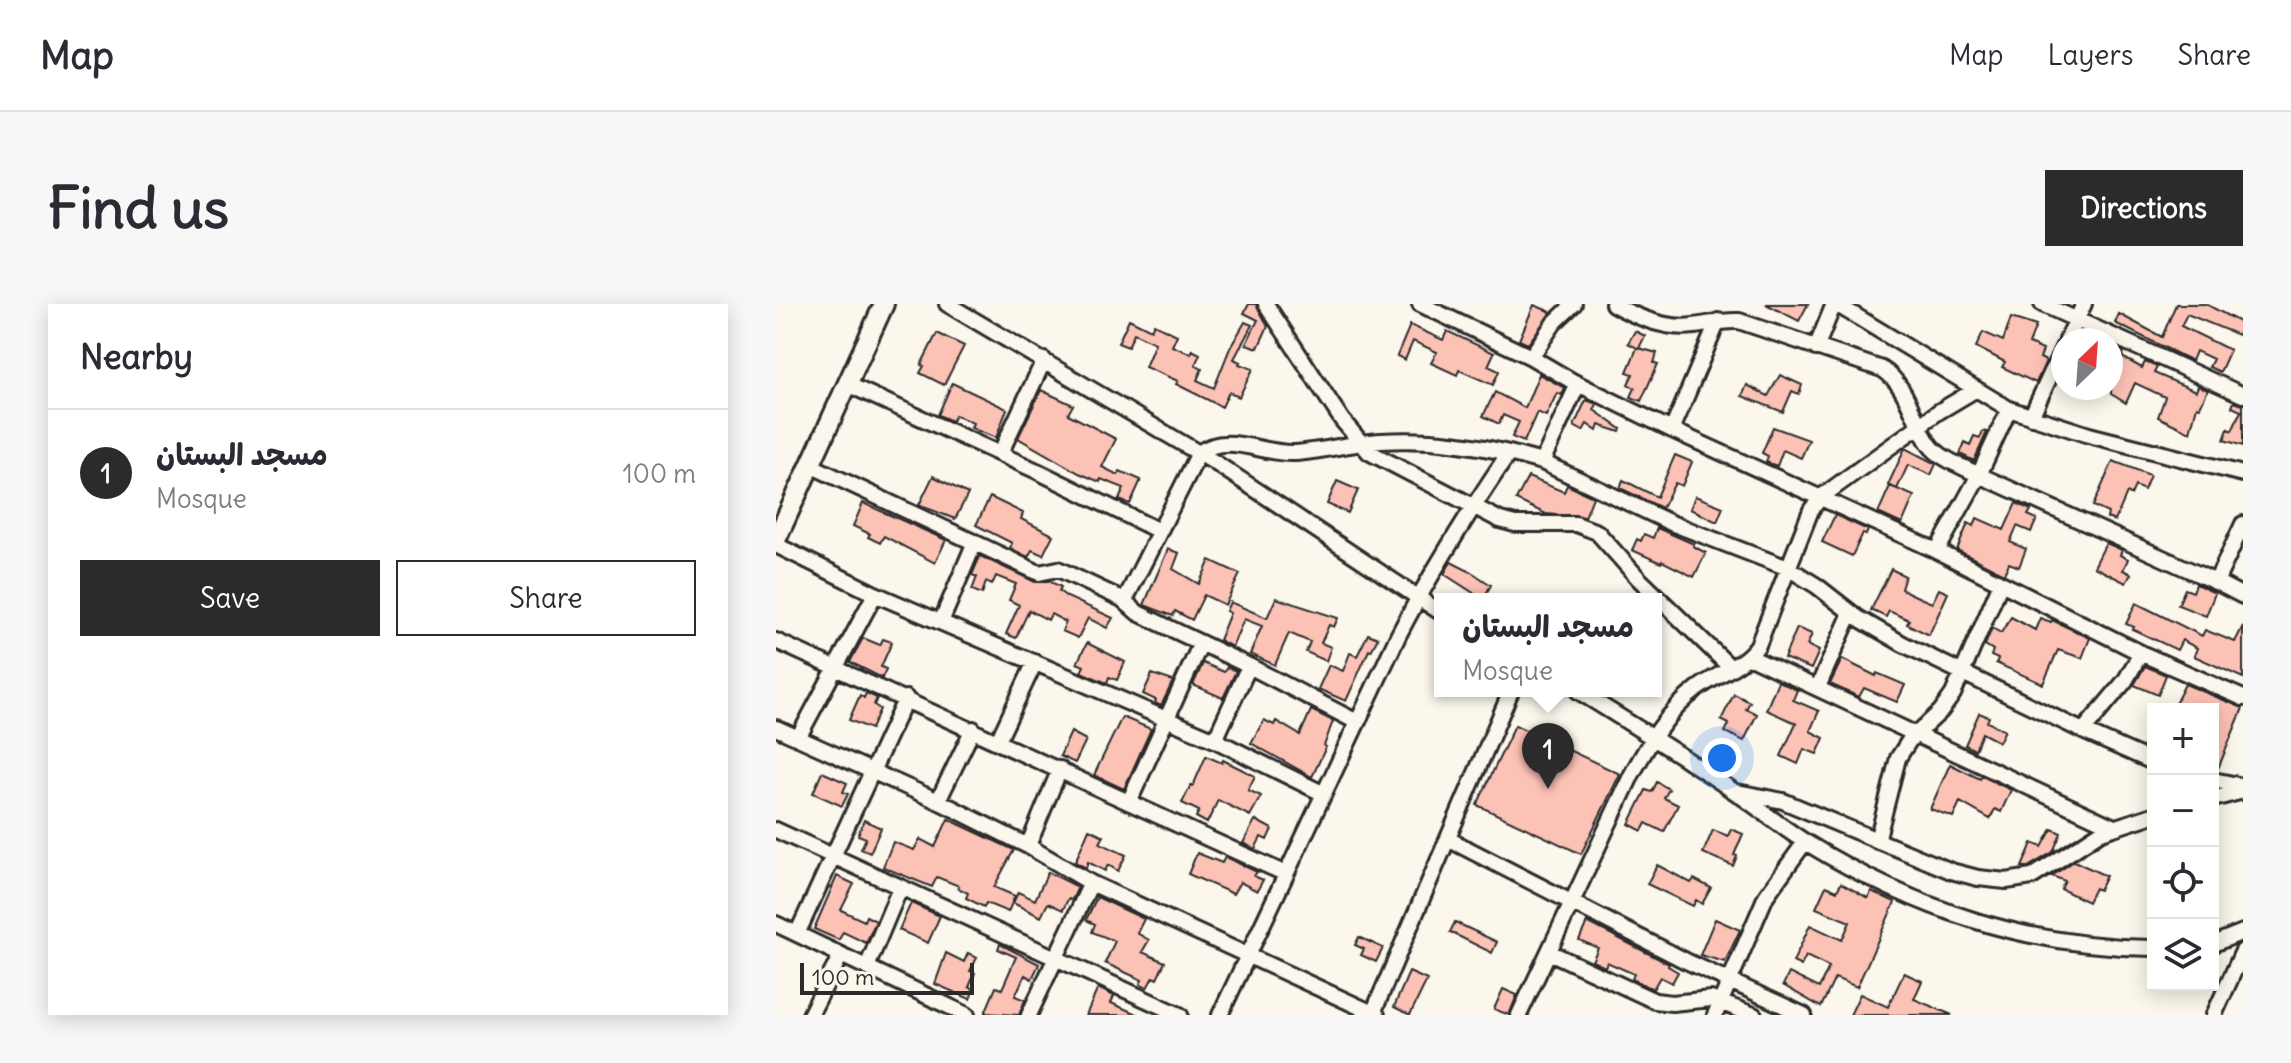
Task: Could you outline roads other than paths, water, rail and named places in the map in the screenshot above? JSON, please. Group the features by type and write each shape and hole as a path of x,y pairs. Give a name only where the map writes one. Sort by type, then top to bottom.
{"street":[{"path":"884,304 776,542 875,594 1215,740 1324,794"},
{"path":"947,304 1199,453 1434,608"},
{"path":"1266,304 1360,444 1386,463 1515,524 1570,523 1597,532 1653,593"},
{"path":"1420,304 1672,430 1937,551 2141,653 2243,698"},
{"path":"1531,357 1554,323 1574,304"},
{"path":"1613,304 1654,322 1672,326 1691,327 1718,321 1739,321 1886,371 1899,387 1934,450 1979,475 2243,596"},
{"path":"1816,348 1835,304 2009,409 2243,474"},
{"path":"2042,304 2243,395"},
{"path":"2072,328 2084,304"},
{"path":"1672,430 1718,321"},
{"path":"1000,454 1044,360"},
{"path":"2031,417 2051,374"},
{"path":"847,384 1159,531"},
{"path":"1542,462 1578,384"},
{"path":"1519,1015 1652,736 1695,691 1748,656 1758,645 1811,510 1821,497 1975,390"},
{"path":"1937,551 1979,475 2009,409"},
{"path":"1125,600 1199,453 1217,443 1297,453 1360,444 1438,440 1542,462 1671,523 1788,568 1851,613 1903,644 2147,759"},
{"path":"1220,1015 1417,598 1509,453"},
{"path":"810,465 1039,573 1058,569 1125,600 1135,612 1357,722"},
{"path":"2216,582 2243,524"},
{"path":"941,622 975,542"},
{"path":"1877,841 1895,767 1916,733 1947,703 2001,583"},
{"path":"798,738 875,594"},
{"path":"1662,601 1731,668"},
{"path":"1818,687 1851,613"},
{"path":"776,641 1286,874"},
{"path":"1129,802 1201,643"},
{"path":"2083,731 2125,681 2141,653"},
{"path":"1748,656 2114,827"},
{"path":"998,741 1035,662"},
{"path":"1215,740 1249,666"},
{"path":"776,728 938,801 1028,846 1091,883 1375,1014 1508,697"},
{"path":"1588,697 1736,792 1805,842 1886,885 1975,922 2070,943 2147,948"},
{"path":"797,934 906,698"},
{"path":"938,801 973,729"},
{"path":"1028,846 1060,769"},
{"path":"2219,782 2243,788"},
{"path":"2219,797 2243,788"},
{"path":"1736,792 1783,801 1951,871 2006,881 2032,877 2088,838 2147,817"},
{"path":"776,830 1180,1015"},
{"path":"1448,839 1728,981 1804,1015"},
{"path":"1718,1008 1766,896 1805,842"},
{"path":"1029,1015 1091,883"},
{"path":"867,967 900,888"},
{"path":"776,924 867,967 939,1009 967,1015"},
{"path":"2219,942 2243,932"},
{"path":"2214,1015 2243,951"},
{"path":"1549,952 1652,1008 1701,999 1718,1008 1754,1015"},
{"path":"810,1015 841,955"}],"place":[{"name":"مسجد البستان","path":"1548,789"}]}
